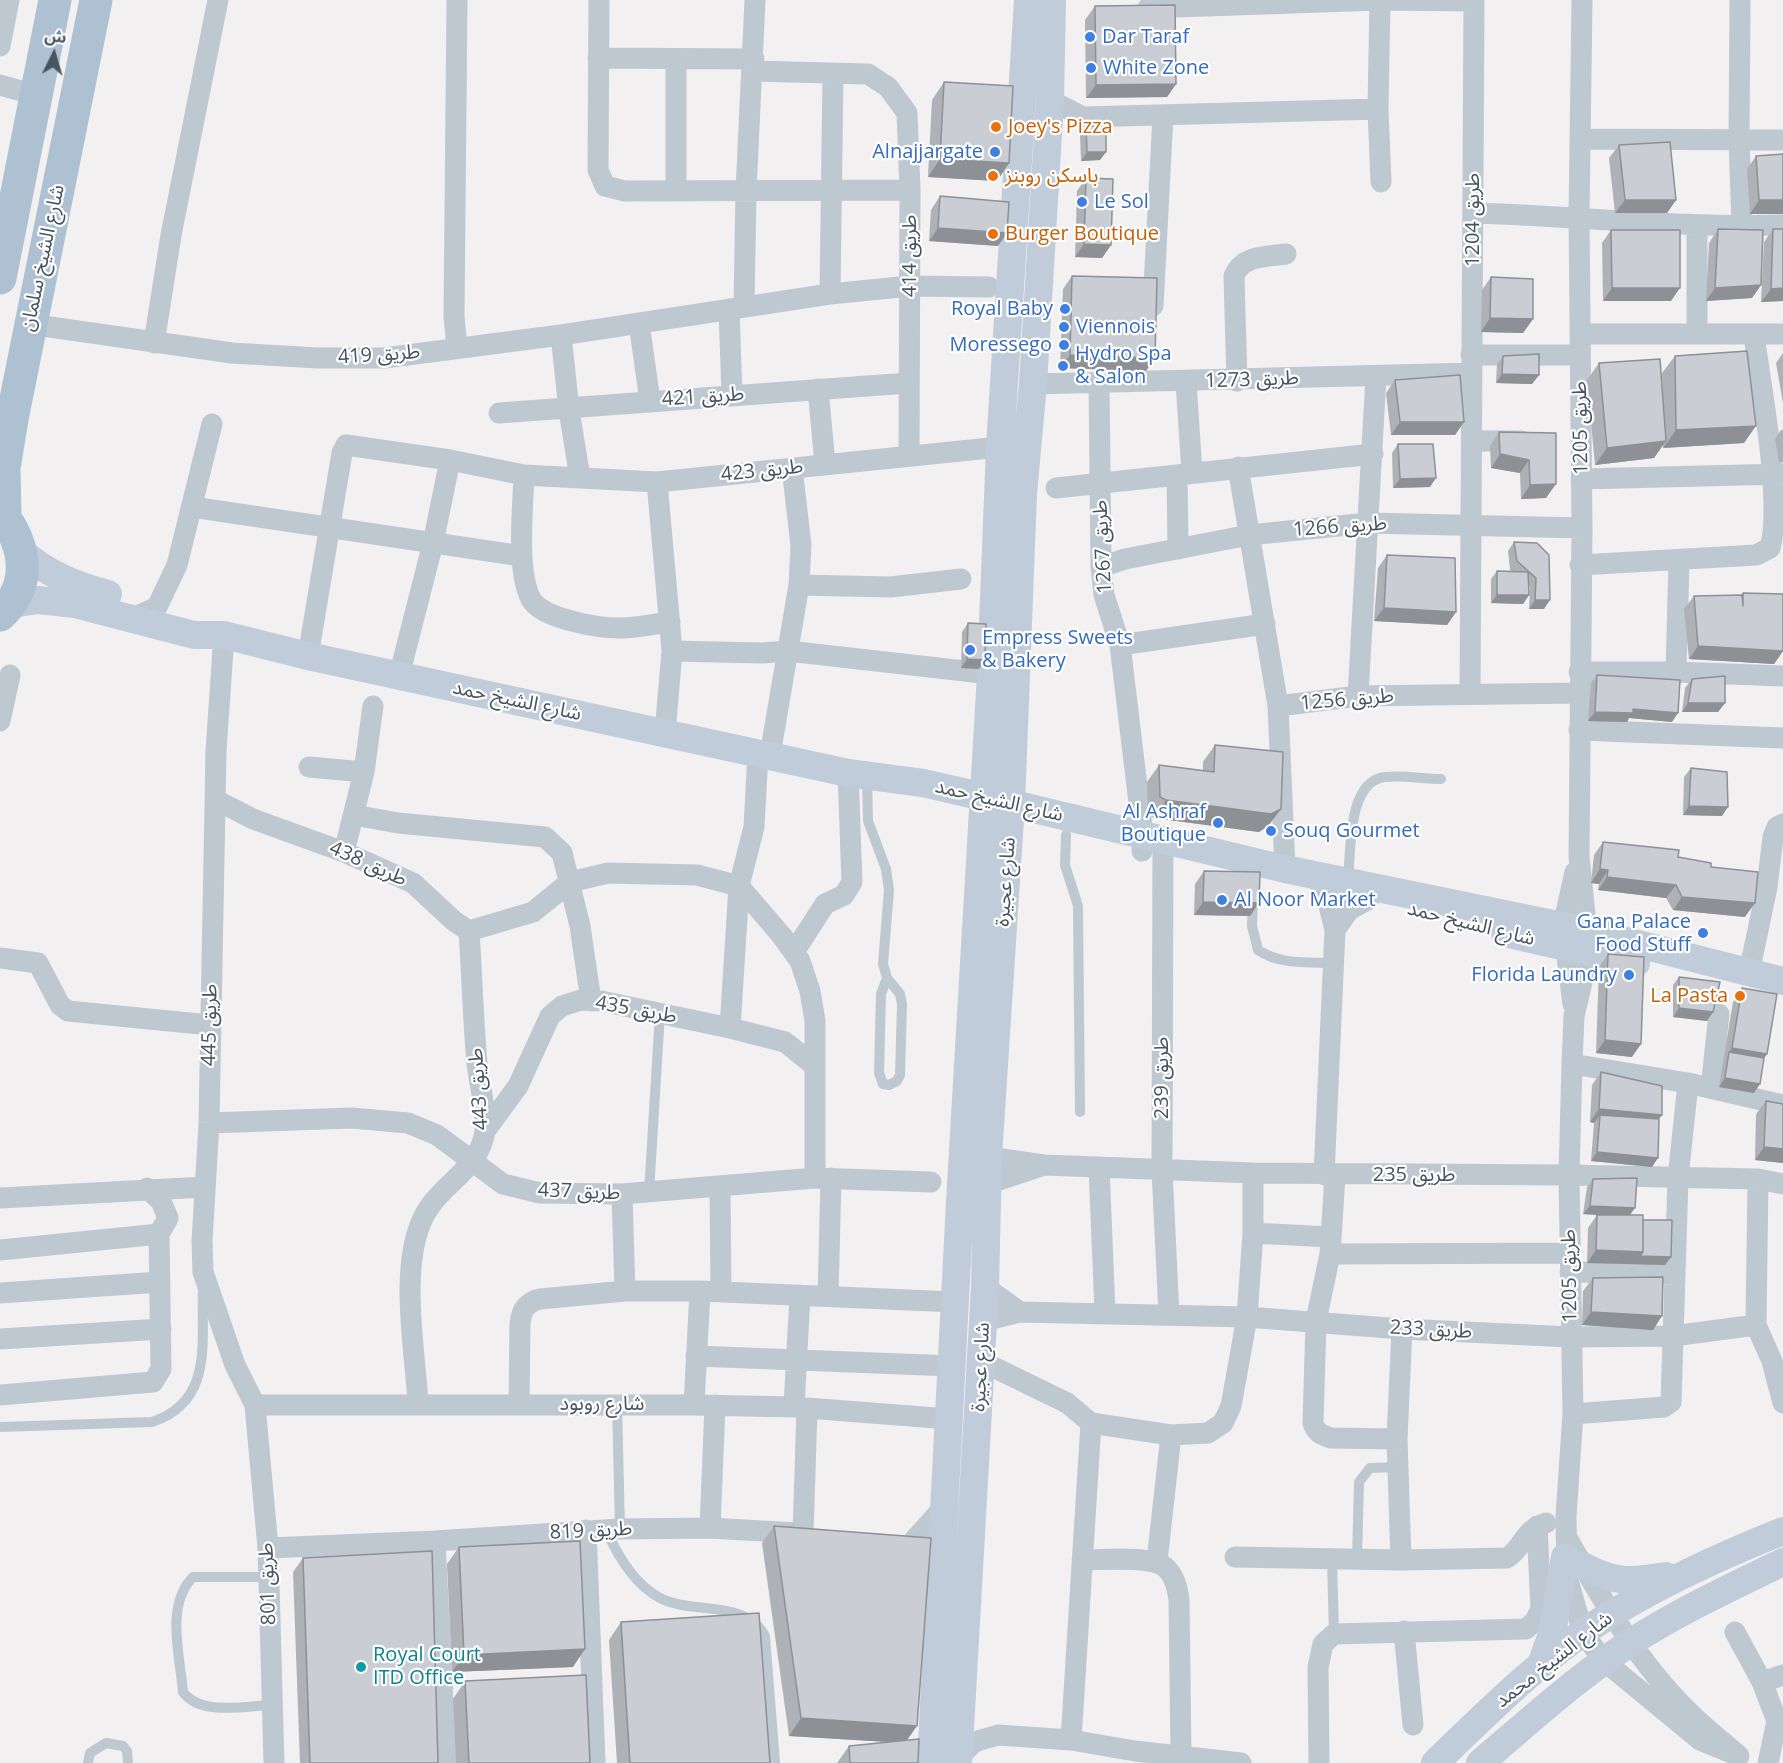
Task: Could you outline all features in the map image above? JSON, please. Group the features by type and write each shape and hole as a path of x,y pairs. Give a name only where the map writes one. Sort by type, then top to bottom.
{"main road":[{"name":"شارع الشيخ سلمان","path":"0,278 55,0"},
{"name":"شارع الشيخ سلمان","path":"2,517 4,468 29,324 96,0"},
{"path":"2,517 22,552 21,582 6,610"}],"street":[{"path":"0,45 9,0"},
{"path":"154,342 171,235 218,0"},
{"path":"457,0 454,317 457,347"},
{"path":"599,0 598,170 605,186 625,191 910,190"},
{"path":"732,395 754,65 755,0"},
{"name":"شارع عجيرة","path":"949,1761 941,1554 991,674 1003,297 1028,0"},
{"name":"شارع عجيرة","path":"949,1761 962,1714 985,1287 988,1171 1011,814 1023,494 1033,384 1050,100 1052,0"},
{"path":"1380,0 1378,109 1382,182"},
{"path":"1132,8 1176,4 1474,0"},
{"name":"طريق 1204","path":"1470,694 1474,0"},
{"name":"طريق 1205","path":"1582,0 1580,139 1582,528 1579,856 1569,1175 1573,1414 1567,1577 1583,1633 1604,1661 1700,1740 1744,1759"},
{"path":"1740,0 1738,139 1742,226"},
{"path":"598,58 676,59 833,74 830,294"},
{"path":"676,59 676,191"},
{"name":"طريق 414","path":"833,74 868,75 888,87 907,113 910,190 909,455"},
{"path":"0,85 36,95"},
{"path":"1050,100 1083,117"},
{"path":"1046,138 1083,117 1378,109"},
{"path":"1152,324 1163,115"},
{"path":"1580,139 1783,140"},
{"path":"1473,213 1580,216 1697,226 1783,225"},
{"path":"1697,226 1697,334"},
{"path":"1237,381 1234,276 1238,265 1247,260 1286,254"},
{"name":"طريق 419","path":"29,324 232,353 318,358 384,358 561,335 830,294 910,285 1003,297"},
{"path":"639,323 650,401"},
{"path":"1580,334 1783,334"},
{"path":"561,335 568,410 580,478"},
{"path":"1580,565 1755,555 1770,548 1775,535 1779,474 1754,335"},
{"name":"طريق 1273","path":"1033,384 1376,376 1472,364 1580,355"},
{"path":"1150,382 1151,359"},
{"path":"1358,696 1376,376"},
{"path":"1178,549 1184,474 1186,381"},
{"name":"طريق 421","path":"499,413 568,410 650,401 908,383"},
{"name":"طريق 1267","path":"1099,383 1101,567 1106,603 1120,645 1152,846"},
{"path":"818,388 825,464"},
{"path":"131,619 157,607 177,565 212,424"},
{"path":"1472,441 1546,441"},
{"name":"طريق 423","path":"329,526 342,453 346,445 450,460 524,475 657,482 1000,447"},
{"path":"1056,488 1373,454"},
{"path":"399,676 433,543 450,460"},
{"path":"1238,467 1278,706"},
{"path":"730,1028 739,886 754,827 764,754 788,651 799,585 801,545 792,468"},
{"path":"1581,479 1779,474"},
{"path":"524,475 522,556 530,597 538,609 595,626 624,628 670,622"},
{"path":"657,482 672,651 665,733"},
{"path":"192,507 522,556"},
{"name":"طريق 1266","path":"1101,567 1125,559 1249,535 1368,523 1582,528"},
{"path":"308,656 329,526"},
{"name":"شارع الشيخ حمد","path":"22,552 39,567 75,585 202,618 224,635"},
{"path":"1676,672 1679,560"},
{"path":"799,585 890,587 961,579"},
{"name":"شارع الشيخ حمد","path":"6,610 56,601 194,635 224,635 308,656 865,777 924,783 983,807 1011,814 1321,888 1358,890"},
{"path":"1120,645 1265,624"},
{"name":"طريق 445","path":"224,635 216,752 209,1123 203,1272 235,1365 255,1405"},
{"path":"672,651 762,653 788,651 991,674"},
{"name":"طريق 1256","path":"1285,868 1278,706 1358,696 1470,694 1676,672 1783,676"},
{"path":"0,721 10,675"},
{"path":"344,852 364,772 373,706"},
{"path":"1579,730 1783,738"},
{"path":"309,766 364,772"},
{"path":"794,952 825,904 850,890 865,777"},
{"name":"طريق 438","path":"216,800 253,819 344,852 413,883 454,921 469,931"},
{"name":"شارع الشيخ حمد","path":"1011,814 1065,835 1152,846 1285,868 1358,890 1576,939 1783,981"},
{"path":"354,815 398,823 544,837 562,853 580,926 591,1001"},
{"path":"1749,973 1775,888 1773,837 1777,827 1783,824"},
{"name":"طريق 239","path":"1152,846 1169,1315"},
{"path":"469,931 533,912 570,882 608,873 697,875 739,886 794,952 800,961 810,992 815,1021 815,1066 828,1296"},
{"path":"1321,888 1329,906 1335,930 1329,1175 1330,1245 1316,1321 1313,1423 1315,1430 1332,1438 1397,1439"},
{"path":"1335,930 1358,890"},
{"name":"طريق 443","path":"418,1403 410,1276 412,1247 423,1216 459,1173 474,1162 485,1131 478,1071 469,931"},
{"name":"شارع الشيخ حمد","path":"1576,939 1783,994"},
{"path":"0,958 38,963 60,1005 68,1011 210,1026"},
{"name":"طريق 435","path":"485,1131 518,1086 550,1016 562,1006 581,1000 660,1013 785,1042 815,1066"},
{"path":"1711,1088 1719,1014"},
{"path":"785,1042 798,1036 815,1021"},
{"path":"1572,1064 1688,1083 1783,1105"},
{"path":"478,1071 490,1083 502,1087 518,1086"},
{"path":"1573,1414 1664,1407 1671,1402 1678,1178 1688,1083"},
{"name":"طريق 437","path":"209,1123 352,1118 408,1123 437,1135 503,1184 540,1193 622,1194 823,1178 931,1182 961,1172"},
{"name":"طريق 235","path":"988,1171 1044,1165 1329,1175 1569,1175 1758,1179 1783,1184"},
{"path":"1099,1167 1105,1312"},
{"path":"981,1361 1067,1403 1091,1423 1171,1435 1208,1433 1223,1423 1231,1406 1247,1317 1253,1233 1253,1173"},
{"path":"1758,1179 1756,1325 1778,1359 1783,1403"},
{"path":"931,1182 960,1202"},
{"path":"0,1198 205,1186"},
{"path":"710,1528 704,1405 696,1356 710,1291 720,1186"},
{"path":"0,1395 153,1382 162,1369 159,1234 168,1218 161,1200 147,1188"},
{"path":"622,1194 625,1291"},
{"path":"1253,1233 1330,1245 1570,1263 1676,1274"},
{"path":"0,1250 159,1234"},
{"path":"0,1293 160,1282"},
{"path":"985,1287 1020,1312"},
{"path":"519,1403 520,1324 525,1307 531,1301 625,1291 710,1291 955,1302"},
{"path":"800,1295 798,1359 803,1534"},
{"name":"طريق 233","path":"983,1321 1020,1312 1105,1312 1247,1317 1402,1329 1571,1336 1673,1336 1756,1325"},
{"path":"0,1339 161,1329"},
{"path":"1401,1560 1397,1439 1402,1329"},
{"path":"696,1356 951,1366"},
{"name":"شارع روبود","path":"255,1405 418,1403 704,1405 801,1408 949,1419"},
{"name":"طريق 801","path":"255,1405 268,1548 274,1763"},
{"path":"1071,1740 1091,1423"},
{"path":"1157,1561 1171,1435"},
{"path":"915,1539 944,1507"},
{"path":"1537,1526 1570,1544 1612,1580 1633,1582 1689,1572"},
{"path":"1235,1557 1401,1560 1507,1558 1515,1552 1526,1534 1537,1526"},
{"path":"1318,1763 1318,1667 1323,1644 1334,1634 1526,1629 1535,1621 1541,1609 1537,1526"},
{"name":"طريق 819","path":"268,1548 435,1541 604,1529 710,1528 825,1535"},
{"path":"595,1763 591,1682 604,1529"},
{"name":"شارع الشيخ محمد","path":"1436,1763 1541,1665 1583,1633 1610,1615 1689,1572 1783,1531"},
{"path":"892,1538 915,1539 941,1554"},
{"path":"435,1541 446,1763"},
{"path":"1570,1544 1610,1615 1631,1643 1689,1713 1744,1759"},
{"path":"1541,1665 1552,1634 1570,1544"},
{"path":"1082,1560 1157,1561 1168,1569 1175,1581 1179,1599 1181,1755"},
{"name":"شارع الشيخ محمد","path":"1480,1763 1604,1661 1631,1643 1718,1593 1783,1562"},
{"path":"1404,1631 1413,1725"},
{"path":"1735,1632 1762,1682 1777,1721 1779,1740 1768,1763"},
{"path":"1762,1682 1783,1675"},
{"path":"568,1683 591,1682"},
{"path":"444,1689 466,1688"},
{"path":"962,1714 968,1721 998,1735"},
{"path":"949,1761 974,1742 998,1735 1071,1740 1135,1757 1181,1755 1241,1763"}],"lane":[{"path":"865,777 868,821 886,869 889,890 883,964 887,978 900,993 902,1004 900,1075 897,1081 889,1085 883,1083 879,1073 881,994 887,978"},
{"path":"1358,890 1355,813 1359,794 1368,783 1384,777 1441,779"},
{"path":"1065,835 1065,865 1078,906 1080,1112"},
{"path":"1254,887 1252,926 1258,950 1268,957 1286,961 1334,963"},
{"path":"649,1192 660,1013"},
{"path":"0,1427 152,1422 168,1417 182,1407 193,1393 199,1378 203,1272"},
{"path":"617,1404 604,1529 618,1558 658,1597 682,1606 732,1612 759,1624 765,1636 775,1763"},
{"path":"1357,1559 1359,1482 1370,1468 1398,1467"},
{"path":"1332,1559 1334,1634"},
{"path":"269,1577 193,1577 182,1588 176,1607 183,1692 189,1701 201,1707 272,1706"},
{"path":"88,1763 90,1753 106,1743 123,1746 127,1751 128,1763"}],"building":[{"path":"1175,5 1176,84 1096,85 1095,6"},
{"path":"944,82 1013,86 1009,163 940,159"},
{"path":"1086,126 1106,126 1106,152 1087,152"},
{"path":"1670,142 1676,200 1625,200 1619,145"},
{"path":"1783,154 1783,200 1759,200 1756,156"},
{"path":"1086,178 1113,179 1111,245 1084,244"},
{"path":"940,196 1009,202 1007,233 938,228"},
{"path":"1718,229 1763,230 1761,285 1715,288"},
{"path":"1773,229 1783,229 1783,288 1771,289"},
{"path":"1611,230 1680,230 1680,288 1612,288"},
{"path":"1072,276 1157,278 1155,358 1070,355"},
{"path":"1491,277 1533,279 1533,319 1490,318"},
{"path":"1747,351 1756,426 1676,430 1675,356"},
{"path":"1539,354 1539,375 1502,374 1503,356"},
{"path":"1660,359 1666,441 1607,448 1599,363"},
{"path":"1460,375 1464,422 1400,422 1395,380"},
{"path":"1499,432 1556,433 1556,484 1530,485 1529,460 1500,454"},
{"path":"1398,444 1433,444 1436,478 1400,479"},
{"path":"1514,542 1537,543 1549,555 1550,600 1535,600 1536,578 1517,561"},
{"path":"1387,555 1455,558 1456,612 1384,608"},
{"path":"1497,571 1528,572 1529,595 1497,595"},
{"path":"1743,593 1783,594 1783,651 1698,646 1694,596 1742,595 1743,606"},
{"path":"968,623 986,624 985,660 967,659"},
{"path":"1597,675 1680,680 1678,713 1633,709 1633,713 1595,712"},
{"path":"1725,676 1725,703 1688,703 1692,679"},
{"path":"1215,745 1283,752 1281,809 1271,814 1166,800 1160,797 1159,765 1214,772"},
{"path":"1691,768 1727,772 1728,807 1689,806"},
{"path":"1603,842 1679,850 1678,857 1711,863 1711,867 1758,872 1755,903 1682,897 1676,885 1607,877 1608,870 1600,869"},
{"path":"1204,871 1260,872 1259,903 1203,902"},
{"path":"1608,954 1644,957 1641,1044 1605,1040"},
{"path":"1679,977 1720,982 1713,1012 1679,1008"},
{"path":"1742,988 1777,994 1767,1054 1732,1048"},
{"path":"1729,1052 1764,1058 1760,1084 1725,1078"},
{"path":"1601,1072 1662,1086 1662,1115 1599,1109"},
{"path":"1766,1101 1783,1104 1783,1149 1764,1147"},
{"path":"1600,1115 1659,1119 1658,1158 1597,1152"},
{"path":"1637,1178 1635,1208 1590,1206 1593,1179"},
{"path":"1597,1215 1643,1215 1643,1252 1596,1250"},
{"path":"1643,1220 1672,1220 1671,1257 1640,1256 1643,1252"},
{"path":"1663,1277 1662,1316 1591,1312 1593,1278"},
{"path":"774,1526 931,1538 917,1726 801,1718"},
{"path":"580,1541 585,1649 464,1655 459,1547"},
{"name":"Royal Court ITD Office","path":"432,1551 438,1763 310,1763 303,1558"},
{"path":"759,1613 770,1763 630,1763 621,1622"},
{"path":"586,1675 590,1763 469,1763 465,1681"},
{"path":"919,1739 918,1763 850,1763 849,1746"}],"place":[{"name":"Dar Taraf","path":"1090,37"},
{"name":"White Zone","path":"1091,68"},
{"name":"Joey's Pizza","path":"996,127"},
{"name":"Alnajjargate","path":"995,152"},
{"name":"باسكن روبنز","path":"993,176"},
{"name":"Le Sol","path":"1082,202"},
{"name":"Burger Boutique","path":"993,234"},
{"name":"Royal Baby","path":"1065,309"},
{"name":"Viennois","path":"1064,327"},
{"name":"Moressego","path":"1064,345"},
{"name":"Hydro Spa & Salon","path":"1063,366"},
{"name":"Empress Sweets & Bakery","path":"970,650"},
{"name":"Al Ashraf Boutique","path":"1218,823"},
{"name":"Souq Gourmet","path":"1271,831"},
{"name":"Al Noor Market","path":"1222,900"},
{"name":"Gana Palace Food Stuff","path":"1703,933"},
{"name":"Florida Laundry","path":"1629,975"},
{"name":"La Pasta","path":"1740,996"},
{"name":"Royal Court ITD Office","path":"361,1667"}]}
